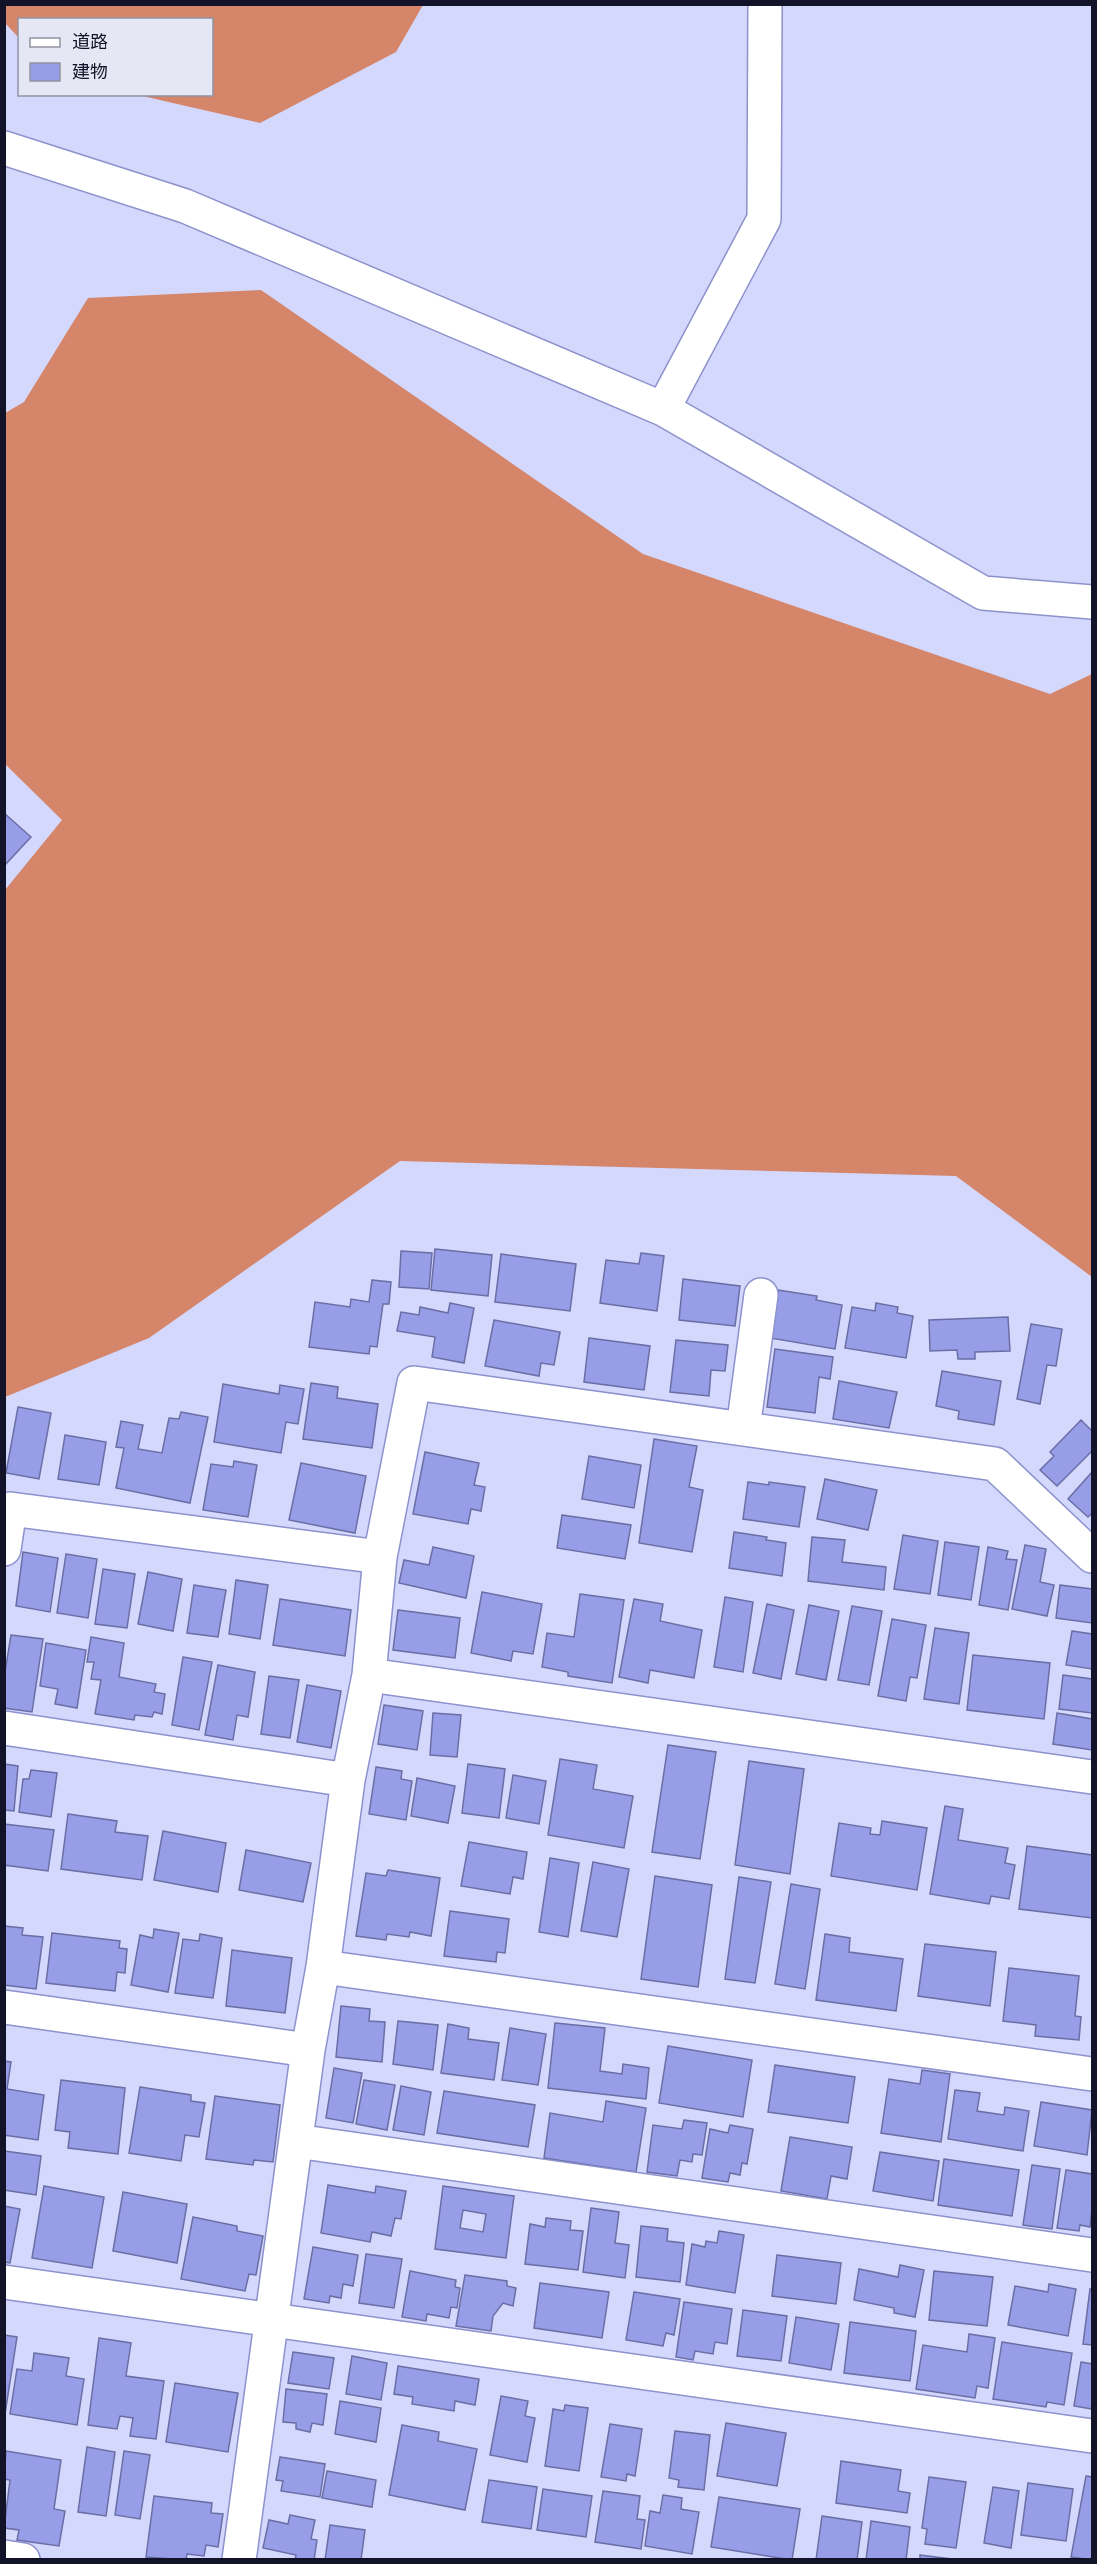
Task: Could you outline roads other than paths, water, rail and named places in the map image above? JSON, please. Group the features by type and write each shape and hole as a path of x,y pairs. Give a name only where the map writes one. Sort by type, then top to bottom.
{"street":[{"path":"663,410 764,219 765,4"},
{"path":"4,148 185,206 663,410 983,593 1092,602"},
{"path":"743,1429 761,1295"},
{"path":"239,2559 308,2050 323,1967 348,1780 369,1675 380,1557 414,1383 995,1464 1092,1556"},
{"path":"4,1549 10,1509 380,1557"},
{"path":"369,1675 1092,1777"},
{"path":"4,1728 348,1780"},
{"path":"323,1967 1092,2074"},
{"path":"4,2007 308,2050"},
{"path":"296,2141 1092,2255"},
{"path":"4,2282 1092,2436"},
{"path":"4,2557 23,2559"}]}
